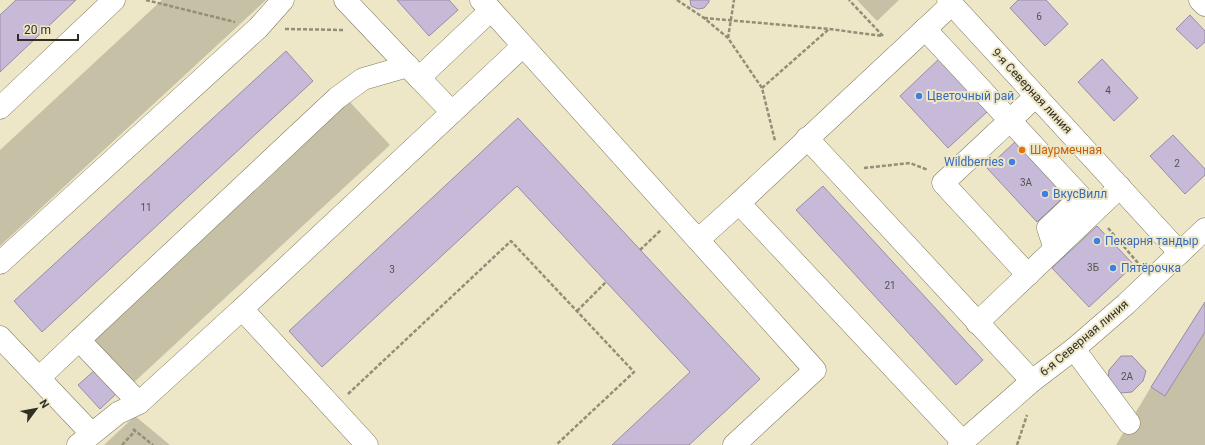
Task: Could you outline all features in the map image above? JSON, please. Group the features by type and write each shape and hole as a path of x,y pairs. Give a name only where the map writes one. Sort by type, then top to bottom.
{"street":[{"path":"0,108 114,0"},
{"path":"0,263 258,28 283,0"},
{"path":"345,0 452,112"},
{"path":"1200,0 1205,5"},
{"path":"698,240 925,29 950,2"},
{"name":"9-я Северная линия","path":"950,2 1180,253"},
{"path":"39,378 337,98 363,79 413,72 486,5 815,370 734,445"},
{"path":"925,29 1081,197 1048,228 1055,249"},
{"path":"0,336 39,378 84,439 118,413 139,403 242,309 523,46"},
{"path":"1028,275 943,183 1036,96"},
{"path":"807,138 1032,381"},
{"path":"977,323 1120,187"},
{"path":"739,203 961,444"},
{"name":"6-я Северная линия","path":"961,444 1032,381 1074,348 1150,281 1205,229"},
{"path":"242,309 368,445"},
{"path":"79,340 139,403"},
{"path":"1074,348 1129,423"}],"path":[{"path":"677,0 704,18 728,38 762,88 781,163"},
{"path":"728,38 734,0"},
{"path":"704,18 829,29 883,36 849,0"},
{"path":"762,88 829,29"},
{"path":"837,171 910,163 927,169 943,183"},
{"path":"1094,212 1137,260 1141,272 1150,281"},
{"path":"640,250 676,216"},
{"path":"333,408 511,241 634,372 556,445"},
{"path":"577,311 606,282"},
{"path":"131,426 153,445"},
{"path":"122,445 135,431"}],"shaded area":[{"path":"162,0 266,0 0,246 0,150"},
{"path":"857,0 899,0 877,21"},
{"path":"348,100 390,145 130,386 89,342"},
{"path":"1205,302 1205,445 1116,445 1151,387"},
{"path":"135,416 170,445 104,445"}],"building":[{"path":"16,0 76,0 0,72 0,15"},
{"path":"397,0 449,0 458,10 429,36"},
{"path":"690,0 709,0 709,2 704,8 698,9 691,6"},
{"path":"1018,0 1046,0 1068,24 1045,46 1010,8"},
{"path":"1190,15 1205,31 1205,42 1197,49 1176,29"},
{"path":"286,51 313,81 42,332 14,301"},
{"path":"940,58 988,111 948,148 900,96"},
{"path":"1102,59 1138,98 1114,121 1078,82"},
{"path":"518,118 760,379 689,445 612,445 690,372 517,186 322,367 289,331"},
{"path":"1173,135 1205,169 1205,175 1185,194 1150,156"},
{"path":"1015,142 1065,196 1037,222 987,168"},
{"path":"823,186 983,360 956,385 796,210"},
{"path":"1097,226 1134,265 1089,307 1052,268"},
{"path":"1205,302 1205,332 1165,396 1151,387"},
{"path":"1121,356 1132,356 1146,371 1143,381 1132,392 1120,393 1108,381 1109,370"},
{"path":"95,370 116,394 100,409 78,385"}],"place":[{"name":"Цветочный рай","path":"919,96"},
{"name":"Шаурмечная","path":"1022,150"},
{"name":"Wildberries","path":"1012,162"},
{"name":"ВкусВилл","path":"1045,194"},
{"name":"Пекарня тандыр","path":"1097,241"},
{"name":"Пятёрочка","path":"1113,268"}]}
